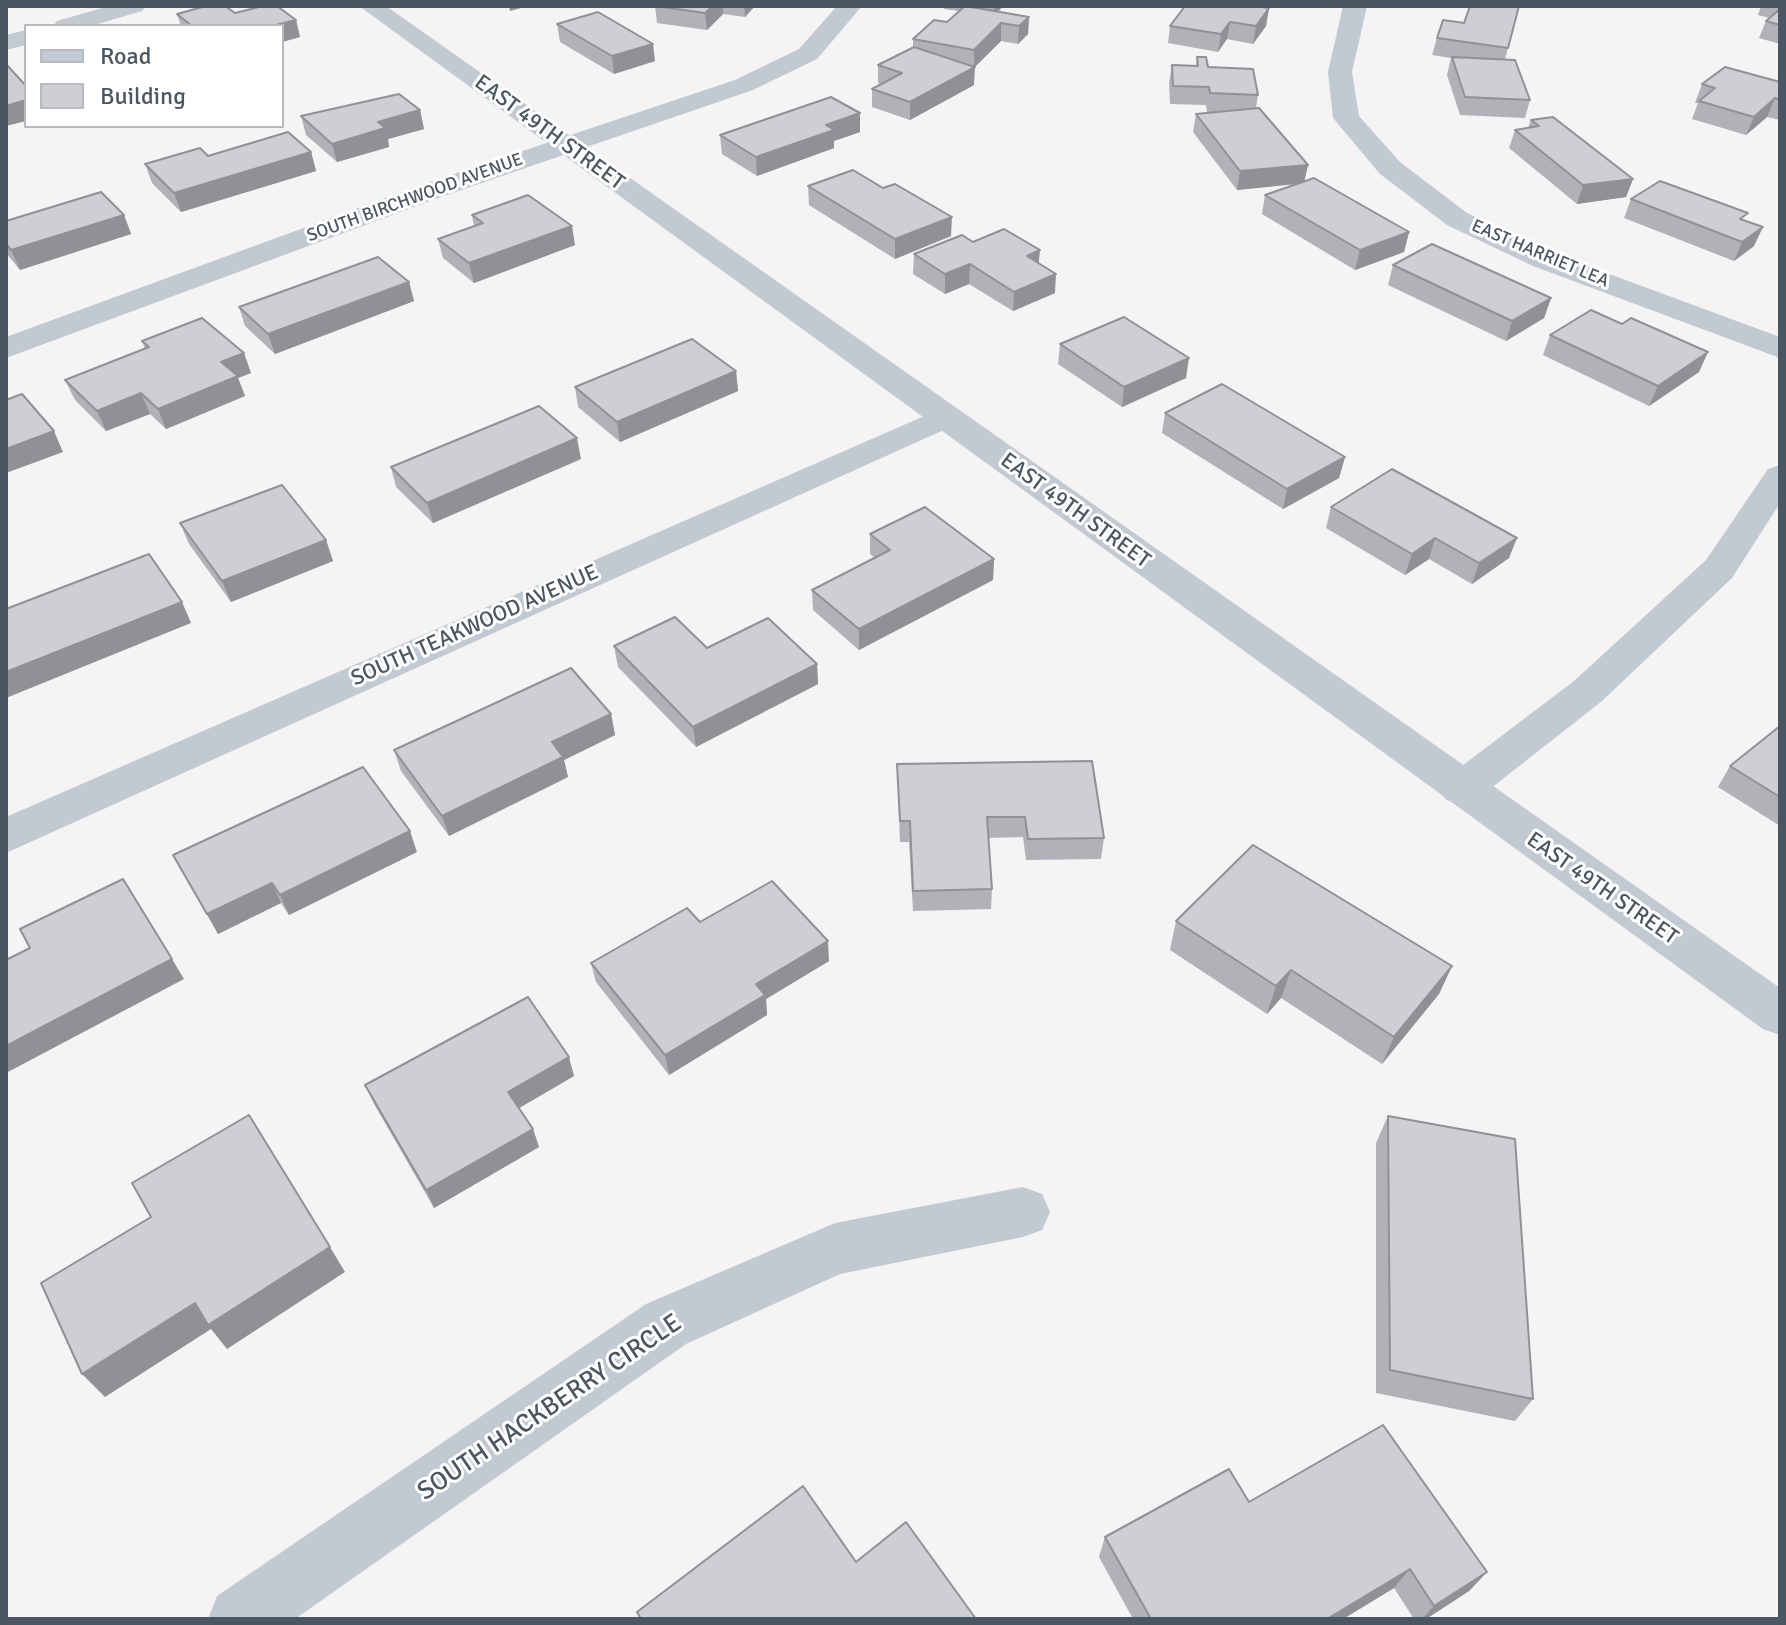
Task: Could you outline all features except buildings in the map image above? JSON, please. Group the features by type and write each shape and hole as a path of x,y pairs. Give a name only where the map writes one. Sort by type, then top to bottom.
{"street":[{"path":"72,24 134,6"},
{"name":"EAST 49TH STREET","path":"371,6 1780,1015"},
{"name":"SOUTH BIRCHWOOD AVENUE","path":"6,348 566,144 744,85 808,54 850,6"},
{"name":"EAST HARRIET LEA","path":"1355,6 1340,72 1346,118 1390,168 1457,219 1544,260 1780,348"},
{"name":"SOUTH TEAKWOOD AVENUE","path":"6,836 945,417"},
{"path":"1461,789 1588,691 1719,569 1780,476"},
{"name":"SOUTH HACKBERRY CIRCLE","path":"240,1619 666,1324 835,1249 1023,1212"}]}
